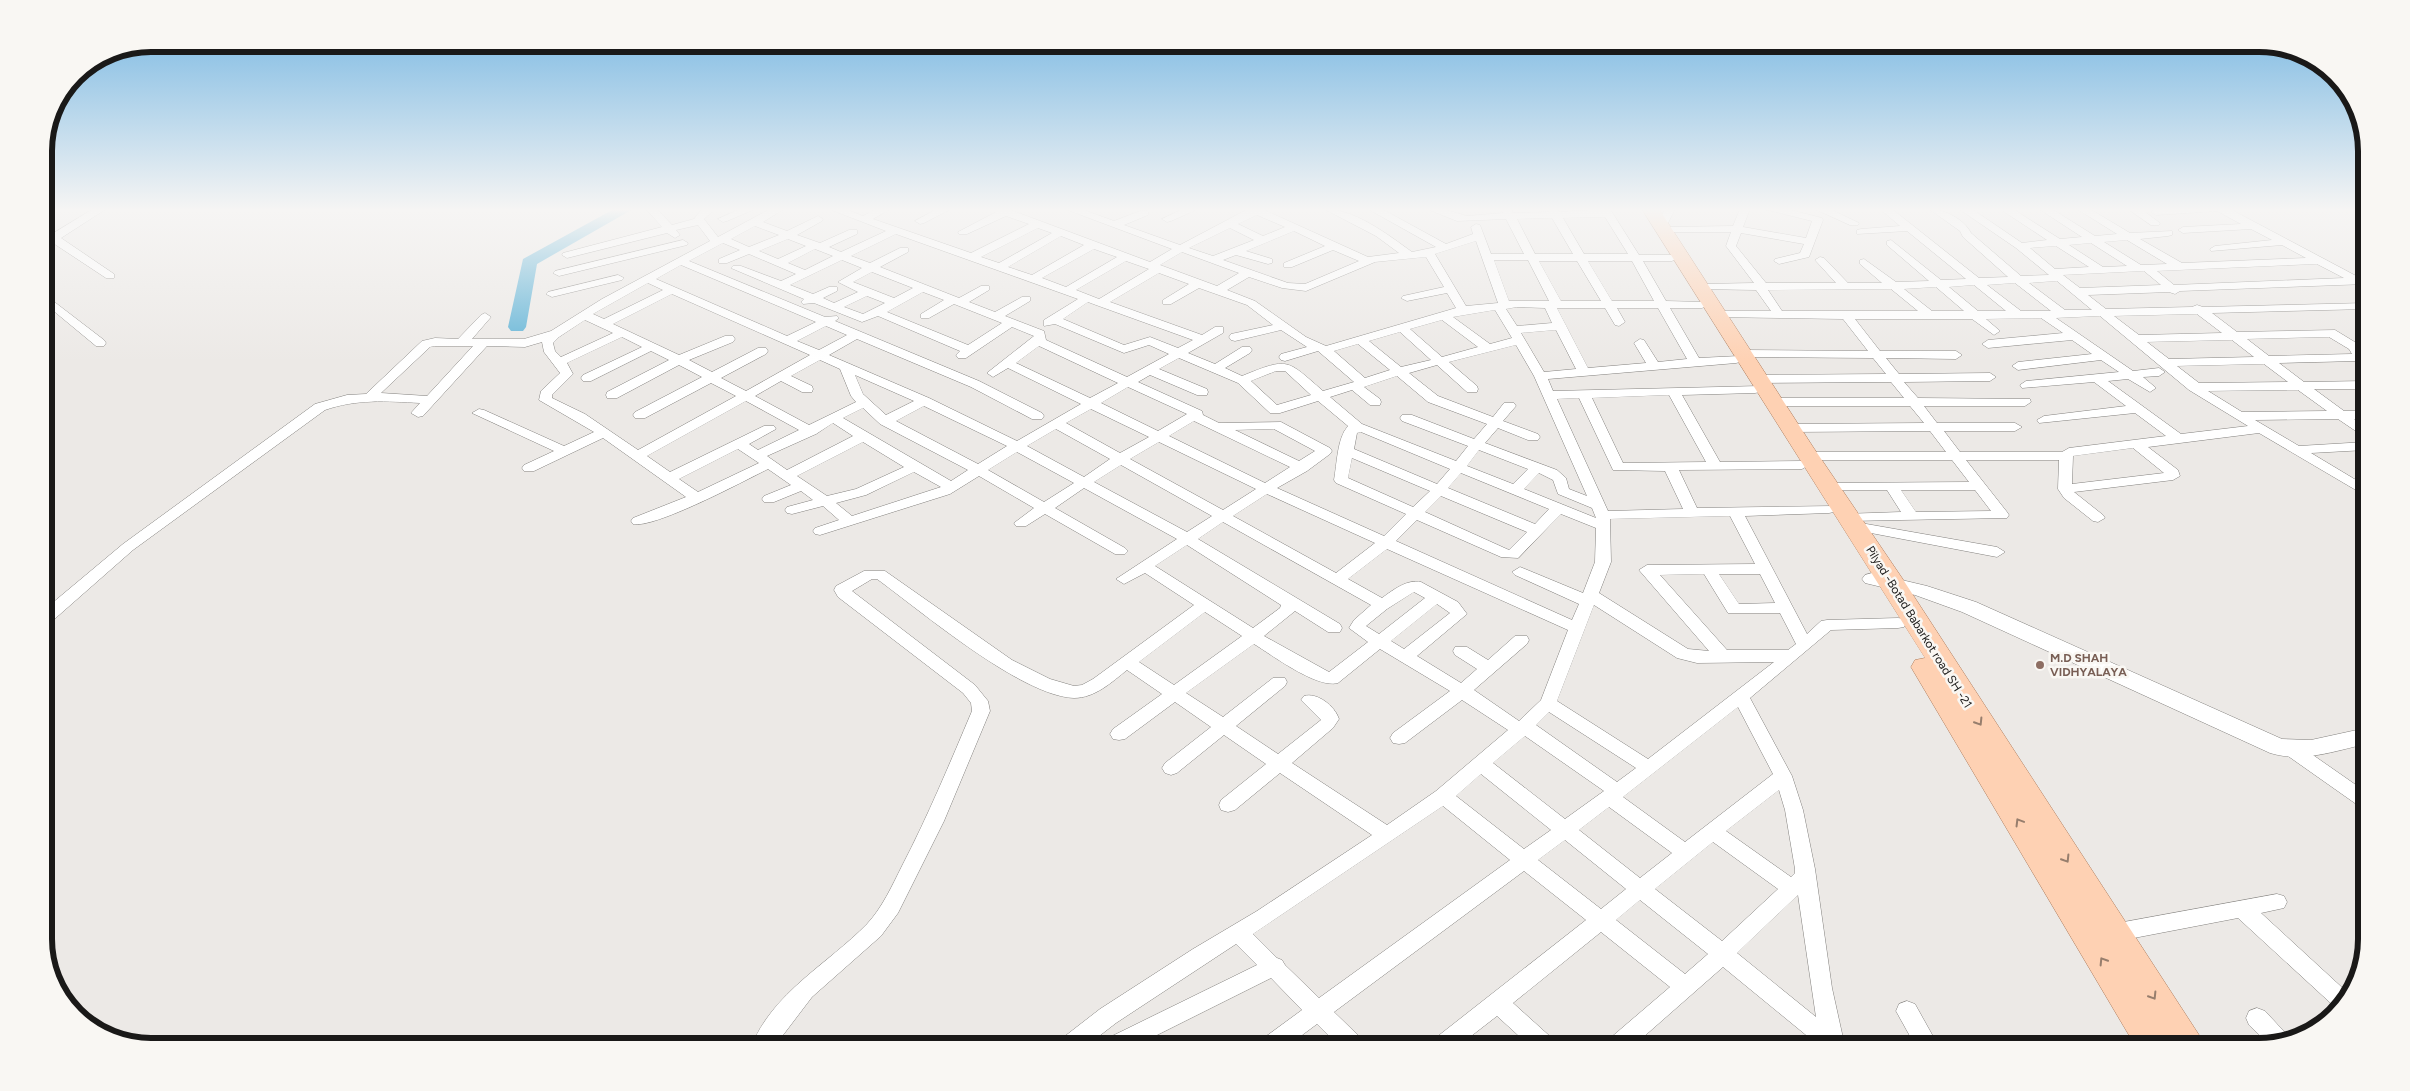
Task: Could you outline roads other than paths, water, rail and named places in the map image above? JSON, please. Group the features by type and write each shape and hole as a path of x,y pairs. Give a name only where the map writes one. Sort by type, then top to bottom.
{"main road":[{"name":"Pilyad -Botad Babarkot road SH -21","path":"1674,260 1707,302"},
{"name":"Pilyad -Botad Babarkot road SH -21","path":"1683,260 1740,356 1790,428 1805,460"},
{"name":"Pilyad -Botad Babarkot road SH -21","path":"1763,390 1805,460 1840,509 1882,582 2180,1038"},
{"name":"Pilyad -Botad Babarkot road SH -21","path":"1882,582 1898,623 2151,1038"}],"street":[{"path":"82,260 110,276"},
{"path":"559,273 612,260"},
{"path":"723,262 728,260"},
{"path":"771,260 805,274"},
{"path":"778,263 785,260"},
{"path":"780,286 833,260"},
{"path":"851,260 1011,322 1128,383 1195,412 1196,416 1302,468"},
{"path":"884,260 844,282 895,302"},
{"path":"980,260 1203,339"},
{"path":"1000,267 1012,260"},
{"path":"1033,279 1066,260"},
{"path":"1067,291 1119,260"},
{"path":"1137,260 1257,306 1302,340 1322,349 1375,402"},
{"path":"1100,303 1165,260"},
{"path":"1213,260 1301,289 1371,260"},
{"path":"1288,266 1302,260"},
{"path":"1433,260 1463,310"},
{"path":"1080,1038 1108,1016 1388,835 1443,796 1548,703 1603,562 1602,516 1540,376 1516,335 1502,306 1487,260"},
{"path":"1532,260 1553,305 1559,326 1584,372"},
{"path":"1582,260 1618,322"},
{"path":"1636,260 1695,362"},
{"path":"1741,260 1779,315"},
{"path":"1779,261 1785,260"},
{"path":"1820,260 1845,286"},
{"path":"1911,260 1994,331"},
{"path":"1949,260 2018,315"},
{"path":"1995,260 2061,313"},
{"path":"2037,260 2133,339 2161,367 2237,416 2357,487"},
{"path":"2084,260 2099,269"},
{"path":"2129,260 2172,289 2357,428"},
{"path":"2168,260 2180,267"},
{"path":"2245,260 2254,264"},
{"path":"2271,260 2276,263"},
{"path":"607,261 626,290"},
{"path":"370,397 426,344 525,343 542,340 626,290 680,261 975,384 1038,416"},
{"path":"1285,357 1360,340 1463,310 1502,306 1661,305 1707,302 1761,287 1939,284 2018,280 2099,269 2318,261 2357,280"},
{"path":"1864,262 1929,315"},
{"path":"738,268 840,310 865,318 922,288"},
{"path":"1219,290 1247,272"},
{"path":"552,294 618,278"},
{"path":"647,279 924,401 1016,446 1188,539 1334,628"},
{"path":"1167,302 1199,283"},
{"path":"2075,292 2357,283"},
{"path":"925,316 985,288"},
{"path":"1407,298 1450,289"},
{"path":"604,324 672,290"},
{"path":"794,308 833,290"},
{"path":"787,341 827,321 866,292"},
{"path":"993,373 1007,363 1054,319 1087,298"},
{"path":"996,317 1026,299"},
{"path":"1707,302 1779,315 2018,315 2357,306"},
{"path":"53,304 100,343"},
{"path":"878,312 965,353 1011,322"},
{"path":"2043,314 2150,388"},
{"path":"585,315 679,360 810,431"},
{"path":"1242,380 1275,367 1283,366 1294,372 1357,427 1560,508 1602,516 1609,513 1840,509 1912,517 2002,515 1846,315"},
{"path":"1445,316 1486,347"},
{"path":"461,343 485,317"},
{"path":"1054,319 1124,349 1147,341 1179,353 1242,380 1275,410 1486,347 1516,335 1559,326"},
{"path":"1235,337 1283,326"},
{"path":"1402,328 1472,389"},
{"path":"820,531 932,497 952,487 1016,446 1092,405 1220,330"},
{"path":"559,362 622,333"},
{"path":"2133,339 2331,333 2357,352"},
{"path":"555,334 547,343 547,349 566,370 567,374 546,394 545,400 580,417 604,432 697,498"},
{"path":"638,455 858,334"},
{"path":"1988,344 2075,336"},
{"path":"612,395 679,360 729,339"},
{"path":"1360,340 1433,399 1533,437"},
{"path":"418,413 483,343"},
{"path":"1640,343 1654,366"},
{"path":"588,378 651,347"},
{"path":"1216,369 1246,350"},
{"path":"640,415 762,351"},
{"path":"1540,376 1740,356 1877,353 1956,355"},
{"path":"2026,385 2129,374 2161,367 2357,355"},
{"path":"2018,366 2103,356"},
{"path":"1007,363 1267,489 1577,628"},
{"path":"846,367 852,388 863,403 885,421 978,470 1120,552"},
{"path":"1150,370 1202,392"},
{"path":"780,376 807,389"},
{"path":"1549,395 1763,390 1896,378 1990,377"},
{"path":"2096,377 2177,438"},
{"path":"2194,387 2357,385"},
{"path":"1763,390 1914,402 2025,402"},
{"path":"1673,391 1715,466"},
{"path":"1584,394 1618,467 1715,466 1805,460 1956,456 2066,456 2074,450 2260,429"},
{"path":"53,611 128,547 320,408 345,398 370,397 430,400"},
{"path":"885,421 924,401"},
{"path":"638,521 697,498 810,431 863,403"},
{"path":"1338,579 1386,542 1439,490 1509,406"},
{"path":"2044,420 2137,408"},
{"path":"479,413 565,451"},
{"path":"2237,416 2357,415"},
{"path":"1021,523 1122,458 1196,416"},
{"path":"1407,418 1536,467 1558,478 1563,491 1602,516"},
{"path":"835,419 914,467 952,487"},
{"path":"1057,424 1122,458 1383,604"},
{"path":"1124,580 1324,453 1324,449 1276,425 1218,427"},
{"path":"1357,427 1352,429 1341,480 1506,554 1513,555 1518,552 1560,508"},
{"path":"1790,428 2016,427"},
{"path":"669,478 769,429"},
{"path":"529,468 604,432"},
{"path":"786,476 863,436"},
{"path":"2064,489 2173,476 2173,473 2135,443"},
{"path":"739,444 826,502 850,522"},
{"path":"2296,450 2357,446"},
{"path":"1346,451 1538,531"},
{"path":"2064,489 2066,456"},
{"path":"1670,466 1692,512"},
{"path":"792,510 826,502 875,486 914,467"},
{"path":"1515,490 1536,467"},
{"path":"769,499 802,486"},
{"path":"1840,509 1891,486 1980,486"},
{"path":"1891,486 1912,517"},
{"path":"2064,489 2098,518"},
{"path":"1840,509 1997,552"},
{"path":"1735,511 1785,608 1798,650"},
{"path":"1145,566 1254,636 1319,675 1332,679 1436,597"},
{"path":"1723,656 1647,570 1765,569"},
{"path":"1709,570 1734,610 1785,608"},
{"path":"1520,572 1589,598 1683,654 1697,657 1798,650"},
{"path":"768,1038 804,990 874,930 891,907 935,821 981,711 979,701 969,689 842,590 869,574 880,574 999,660 1024,674 1069,691 1080,692 1088,689 1127,662 1204,605"},
{"path":"1882,582 1920,590 1969,607 2278,747 2294,751 2358,795"},
{"path":"1405,657 1458,614 1452,606 1415,586 1383,604 1357,626 1361,631 1522,728 1613,794 1687,854"},
{"path":"1119,734 1287,611 1290,606 1286,598"},
{"path":"1281,1038 1565,831 1741,697 1827,625 1898,623"},
{"path":"1399,738 1462,691 1521,640"},
{"path":"1461,651 1489,668"},
{"path":"1127,662 1388,835"},
{"path":"1171,768 1279,682"},
{"path":"1741,697 1783,776 1794,810 1798,883 1823,1038"},
{"path":"1228,805 1327,724 1330,720 1329,715 1310,700"},
{"path":"1548,703 1648,768"},
{"path":"2294,751 2358,738"},
{"path":"1480,764 1724,954 1822,1038"},
{"path":"1453,1038 1783,776"},
{"path":"1443,796 1685,987"},
{"path":"1713,832 1798,883"},
{"path":"1626,1038 1724,954 1798,883"},
{"path":"2113,933 2277,902"},
{"path":"2242,909 2338,998"},
{"path":"1238,932 1275,966 1346,1038"},
{"path":"1130,1038 1275,966"},
{"path":"1498,1003 1536,1038"},
{"path":"1907,1011 1923,1038"},
{"path":"2257,1018 2276,1037"}],"waterway":[{"path":"517,327 529,262 533,260"}],"place":[{"name":"M.D SHAH VIDHYALAYA","path":"2040,665"}]}
